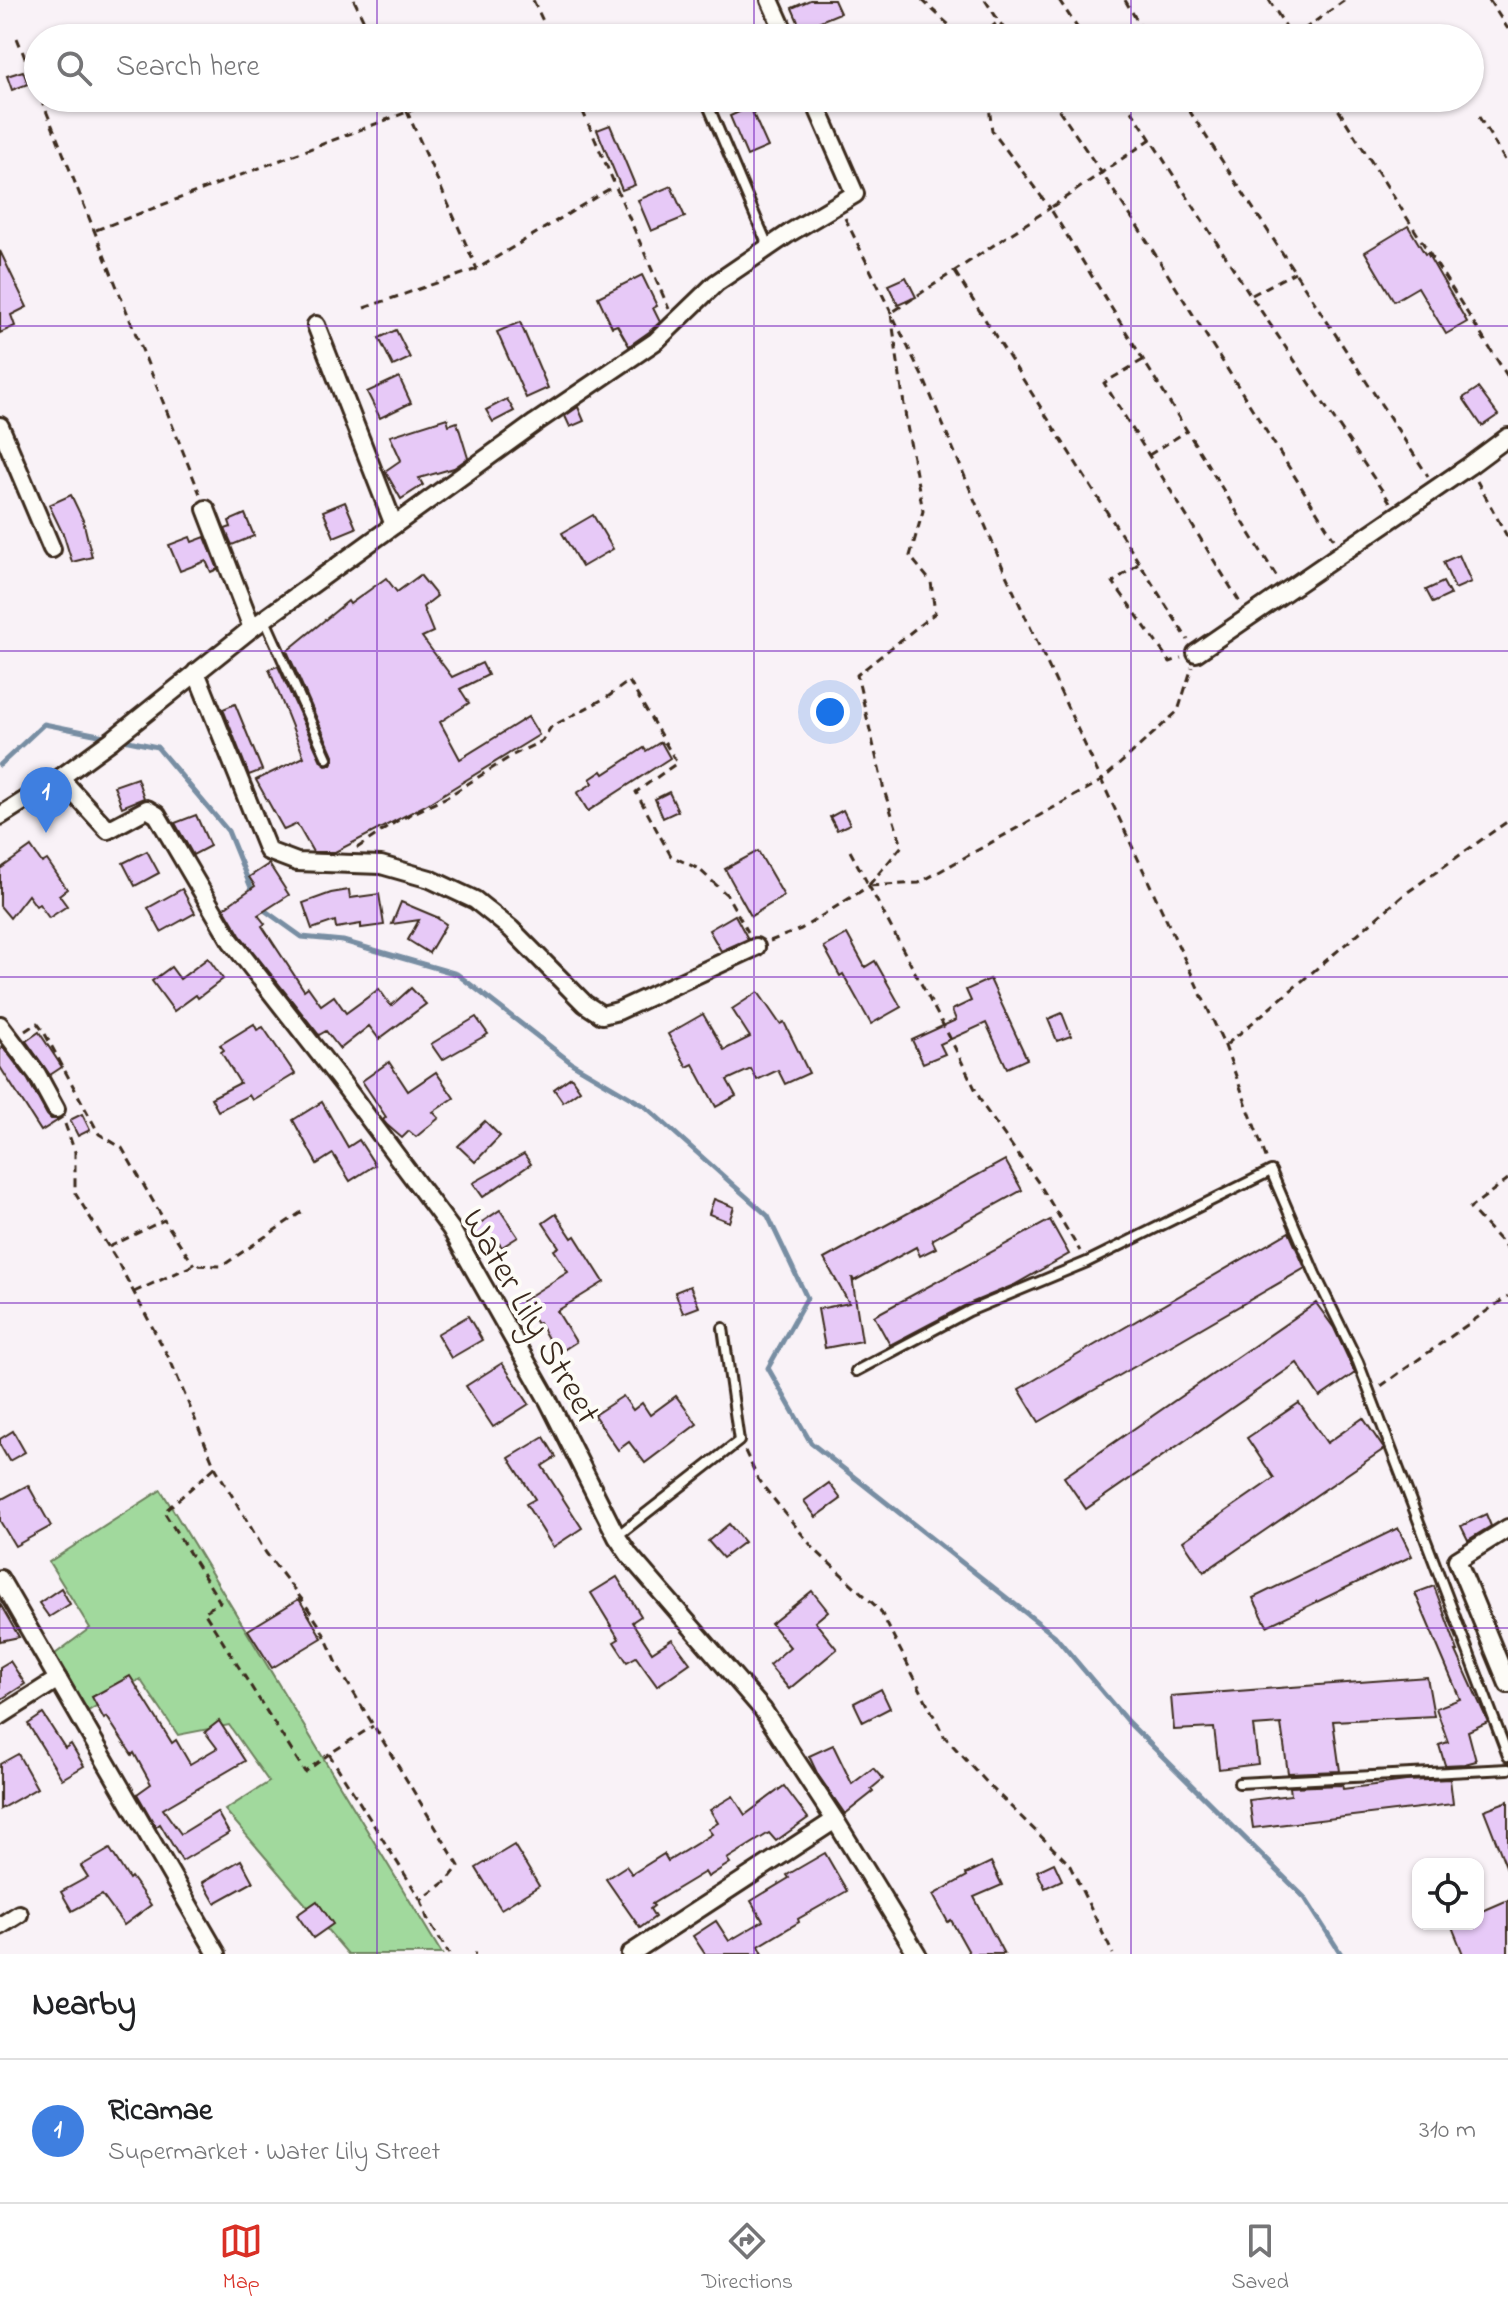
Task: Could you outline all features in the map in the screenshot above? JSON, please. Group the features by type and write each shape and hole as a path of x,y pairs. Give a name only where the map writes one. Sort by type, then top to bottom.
{"street":[{"path":"770,0 781,24"},
{"path":"0,816 112,740 258,624 394,525 569,399 656,341 716,283 855,194 819,112"},
{"path":"316,325 394,525"},
{"path":"0,426 52,549"},
{"path":"1196,653 1508,437"},
{"path":"206,509 258,624"},
{"path":"196,672 268,851 297,862 381,865 430,879 475,900 511,929 585,1004 602,1015 618,1011 756,947"},
{"name":"Water Lily Street","path":"60,778 108,830 147,809 157,815 231,941 451,1229 548,1400 617,1537 763,1710 917,1954"},
{"path":"0,1025 37,1074 56,1109"},
{"path":"1508,1528 1457,1560 1508,1684"},
{"path":"0,1579 217,1954"},
{"path":"0,1716 58,1679"},
{"path":"630,1954 835,1820"},
{"path":"0,1926 19,1914"}],"lane":[{"path":"711,112 769,247"},
{"path":"258,624 327,758"},
{"path":"856,1371 969,1311 1087,1262 1271,1171 1315,1274 1358,1362 1508,1756"},
{"path":"617,1537 739,1441 723,1328"},
{"path":"1239,1783 1508,1769"}],"path":[{"path":"354,0 365,24"},
{"path":"533,0 544,24"},
{"path":"922,0 948,24"},
{"path":"985,0 1001,24"},
{"path":"1059,0 1075,24"},
{"path":"1125,0 1139,24"},
{"path":"1269,0 1284,24"},
{"path":"1312,24 1345,0"},
{"path":"1489,0 1508,29"},
{"path":"995,24 999,21"},
{"path":"17,38 24,55"},
{"path":"47,112 206,509"},
{"path":"583,112 675,323"},
{"path":"990,112 992,131 1050,208 1286,593"},
{"path":"1060,112 1343,553"},
{"path":"1133,112 1251,296 1399,515"},
{"path":"1190,112 1436,489"},
{"path":"1340,112 1508,377"},
{"path":"95,230 408,113 477,269"},
{"path":"1479,117 1508,165"},
{"path":"891,313 1151,139"},
{"path":"364,308 477,269 614,186"},
{"path":"839,205 926,384 1006,575 1225,1046 1271,1171"},
{"path":"869,886 919,883 1101,781 1178,711 1196,653 955,272"},
{"path":"1251,296 1295,272"},
{"path":"339,862 397,821 447,797 513,755 542,741 551,727 609,696 629,681 677,763 636,792 671,856 699,869 727,895 756,947 801,929 869,886 902,846 884,790 857,675 935,613 931,582 910,556 923,511 891,313"},
{"path":"1143,360 1104,383 1250,617"},
{"path":"1149,455 1187,431"},
{"path":"1469,466 1508,538"},
{"path":"1139,563 1113,582 1170,662 1196,653"},
{"path":"1225,1046 1405,894 1508,821"},
{"path":"850,851 984,1107 1040,1185 1087,1262"},
{"path":"11,1039 37,1023 99,1134 122,1148 194,1265"},
{"path":"56,1109 69,1132 75,1152 75,1193 109,1247 171,1362 215,1467 266,1553 321,1628 341,1672 459,1866 447,1881 421,1900"},
{"path":"1508,1179 1470,1208 1508,1249"},
{"path":"134,1292 194,1265 222,1266 306,1209"},
{"path":"109,1247 164,1220"},
{"path":"1370,1393 1508,1296"},
{"path":"739,1441 759,1481 814,1549 880,1610 944,1736 1069,1864 1113,1954"},
{"path":"215,1467 164,1512 220,1602 204,1612 305,1772 373,1726"},
{"path":"329,1754 421,1900 427,1918 449,1954"}],"green space":[{"path":"161,1490 442,1954 348,1954 225,1810 269,1782 229,1725 178,1735 140,1679 88,1711 55,1654 90,1628 49,1562"}],"building":[{"path":"810,0 834,0 840,13 813,24 799,24 792,8"},
{"path":"23,71 24,86 12,90 7,76"},
{"path":"752,112 768,147 747,156 730,116"},
{"path":"610,125 635,185 622,190 597,130"},
{"path":"671,186 685,217 651,231 638,200"},
{"path":"1408,226 1467,322 1446,334 1418,287 1394,301 1365,252"},
{"path":"0,251 27,307 11,315 15,326 0,333"},
{"path":"642,275 657,306 653,308 660,322 629,346 617,325 612,327 598,297"},
{"path":"906,277 916,297 898,305 888,285"},
{"path":"520,322 548,388 526,398 497,332"},
{"path":"396,330 410,358 393,366 379,338"},
{"path":"399,377 411,403 380,418 367,392"},
{"path":"1478,388 1498,415 1482,426 1463,398"},
{"path":"507,399 514,411 493,422 486,410"},
{"path":"578,407 584,421 570,427 565,416"},
{"path":"447,418 449,425 457,422 468,458 454,468 419,478 423,485 401,499 385,471 401,460 390,436"},
{"path":"71,495 83,520 92,557 72,562 49,505"},
{"path":"345,502 356,528 334,537 323,511"},
{"path":"245,514 254,536 232,545 225,529 231,527 229,521"},
{"path":"593,515 613,549 582,567 562,533"},
{"path":"190,537 192,542 205,537 218,569 211,572 206,561 180,571 169,545"},
{"path":"1459,555 1471,582 1455,589 1443,562"},
{"path":"420,575 437,596 423,607 433,632 422,637 452,677 482,663 488,675 460,689 469,703 440,722 460,759 528,717 539,735 424,806 335,852 313,852 297,824 284,830 256,780 304,757 269,669 278,666 321,761 331,764 333,755 287,651 348,601 350,604 386,578 397,592"},
{"path":"1443,582 1450,595 1433,603 1426,590"},
{"path":"235,704 262,770 249,775 223,709"},
{"path":"661,742 670,758 588,811 577,793 593,783 590,779 602,771 604,774 644,748 646,751"},
{"path":"137,778 144,798 122,807 114,786"},
{"path":"669,792 678,811 663,818 655,799"},
{"path":"843,810 850,824 837,830 830,817"},
{"path":"196,815 210,846 193,855 175,823"},
{"path":"31,847 42,863 47,860 67,889 59,895 67,906 49,918 28,895 10,918 0,906 0,869"},
{"path":"147,851 159,873 135,886 123,863"},
{"path":"758,851 784,896 751,916 725,869"},
{"path":"269,864 289,895 258,915 304,990 308,987 321,1005 334,996 346,1013 379,989 391,1006 411,988 426,1004 379,1039 369,1026 340,1049 326,1031 319,1035 240,935 224,908 255,886 249,877"},
{"path":"182,889 195,913 161,932 148,908"},
{"path":"349,890 350,898 379,894 384,925 361,928 361,924 336,928 335,921 312,929 303,903"},
{"path":"401,902 446,924 429,953 408,940 419,920 392,924"},
{"path":"735,915 748,939 721,951 709,930"},
{"path":"847,934 865,967 875,961 901,1007 871,1024 824,947"},
{"path":"208,958 223,979 174,1011 152,981 171,967 180,979"},
{"path":"990,979 1027,1059 1007,1068 986,1023 940,1044 945,1054 923,1063 912,1040 956,1020 952,1010 971,1001 966,990"},
{"path":"758,992 780,1024 784,1022 809,1073 785,1084 778,1070 757,1080 751,1069 727,1080 736,1096 716,1107 693,1064 687,1067 668,1034 703,1014 724,1050 750,1037 732,1009"},
{"path":"1062,1013 1071,1036 1057,1041 1048,1019"},
{"path":"476,1017 488,1034 442,1060 431,1044"},
{"path":"254,1024 257,1030 263,1027 295,1074 252,1100 249,1095 218,1111 211,1098 240,1083 220,1045"},
{"path":"39,1032 62,1067 50,1075 26,1041"},
{"path":"3,1047 28,1080 47,1115 51,1119 60,1119 41,1131 0,1067 0,1050"},
{"path":"389,1062 408,1091 436,1072 454,1098 433,1112 439,1118 416,1137 409,1131 402,1138 387,1125 383,1120 386,1117 362,1081"},
{"path":"571,1077 580,1090 563,1102 554,1089"},
{"path":"322,1102 348,1147 359,1140 375,1165 350,1181 333,1154 317,1164 293,1120"},
{"path":"82,1114 90,1130 78,1136 70,1120"},
{"path":"485,1121 500,1136 475,1162 458,1146"},
{"path":"524,1154 531,1164 483,1197 473,1183"},
{"path":"1005,1160 1022,1190 932,1240 936,1248 920,1256 916,1247 854,1281 852,1277 862,1341 825,1348 818,1309 849,1303 824,1259"},
{"path":"714,1199 734,1207 729,1222 709,1214"},
{"path":"500,1210 518,1237 502,1247 498,1242 485,1251 470,1230"},
{"path":"556,1214 572,1238 575,1236 604,1282 557,1311 576,1342 557,1354 522,1301 568,1272 554,1250 559,1247 543,1223"},
{"path":"1050,1220 1069,1254 1014,1285 966,1305 890,1345 874,1316"},
{"path":"1289,1232 1305,1268 1039,1422 1019,1389"},
{"path":"690,1286 699,1307 683,1313 675,1292"},
{"path":"1316,1303 1334,1328 1355,1373 1320,1397 1297,1363 1086,1509 1064,1477"},
{"path":"468,1316 482,1340 451,1358 437,1334"},
{"path":"502,1363 529,1404 493,1427 466,1386"},
{"path":"623,1396 633,1410 642,1403 650,1415 676,1396 697,1424 645,1463 629,1442 618,1450 594,1415"},
{"path":"1299,1403 1327,1443 1363,1418 1384,1449 1204,1572 1183,1541 1274,1478 1247,1438"},
{"path":"13,1431 25,1452 9,1461 0,1439"},
{"path":"544,1437 556,1457 542,1466 582,1528 553,1547 526,1504 535,1499 509,1458"},
{"path":"829,1483 841,1499 816,1517 804,1501"},
{"path":"28,1485 51,1526 15,1546 0,1521 0,1500"},
{"path":"1486,1514 1491,1526 1468,1540 1461,1526"},
{"path":"729,1524 744,1542 723,1558 708,1541"},
{"path":"1398,1528 1412,1556 1267,1626 1253,1598"},
{"path":"617,1577 641,1616 632,1622 652,1652 672,1639 690,1663 657,1686 636,1657 627,1662 614,1642 619,1639 591,1593"},
{"path":"1434,1586 1456,1651 1488,1722 1468,1731 1476,1761 1465,1764 1445,1765 1439,1745 1448,1742 1436,1708 1460,1699 1415,1593"},
{"path":"61,1588 70,1604 49,1617 39,1603"},
{"path":"812,1591 828,1611 815,1622 837,1649 789,1689 769,1665 790,1647 771,1624"},
{"path":"299,1599 322,1638 272,1668 248,1630"},
{"path":"0,1604 19,1637 0,1641"},
{"path":"10,1661 25,1684 0,1700 0,1667"},
{"path":"130,1676 172,1743 176,1740 190,1764 217,1748 205,1732 219,1721 245,1761 163,1809 181,1834 217,1812 229,1833 182,1861 160,1824 156,1827 137,1794 151,1784 134,1753 132,1755 107,1717 104,1719 92,1697"},
{"path":"1427,1677 1434,1716 1333,1721 1340,1771 1288,1773 1281,1724 1253,1726 1258,1764 1219,1769 1214,1728 1174,1730 1171,1696"},
{"path":"881,1689 890,1708 863,1722 854,1703"},
{"path":"43,1714 65,1748 71,1744 84,1766 62,1779 28,1724"},
{"path":"833,1745 852,1784 873,1768 883,1779 871,1789 873,1792 845,1814 809,1756"},
{"path":"18,1754 37,1788 0,1809 0,1764"},
{"path":"1450,1779 1453,1804 1253,1828 1249,1800 1291,1795 1290,1787 1342,1785 1343,1789"},
{"path":"784,1786 808,1818 776,1841 769,1833 727,1859 730,1863 708,1877 705,1872 652,1904 654,1906 650,1909 655,1917 640,1928 606,1879 626,1866 632,1874 664,1854 668,1861 712,1834 708,1829 718,1823 710,1810 733,1796 745,1815"},
{"path":"1508,1801 1508,1869 1507,1869 1484,1810"},
{"path":"514,1845 539,1886 501,1909 476,1868"},
{"path":"110,1849 151,1905 124,1925 102,1895 72,1911 61,1892 88,1877 81,1866"},
{"path":"825,1853 847,1891 759,1946 763,1954 705,1954 693,1936 716,1921 729,1941 763,1921 751,1901"},
{"path":"241,1860 253,1882 215,1903 203,1882"},
{"path":"991,1862 1002,1885 974,1897 1004,1954 970,1954 933,1895"},
{"path":"1054,1863 1062,1880 1045,1888 1037,1871"},
{"path":"1508,1900 1508,1954 1463,1954 1453,1930 1484,1930 1484,1910"},
{"path":"317,1901 333,1924 313,1938 297,1915"}],"waterway":[{"path":"0,765 44,724 109,737"},
{"path":"119,739 157,747 228,831 254,895"},
{"path":"260,907 302,937 343,941 457,974 573,1064 646,1107 768,1216 807,1298 768,1368 811,1443 1055,1636 1127,1721 1305,1898 1341,1954"}],"place":[{"name":"Ricamae","path":"46,833"}]}
